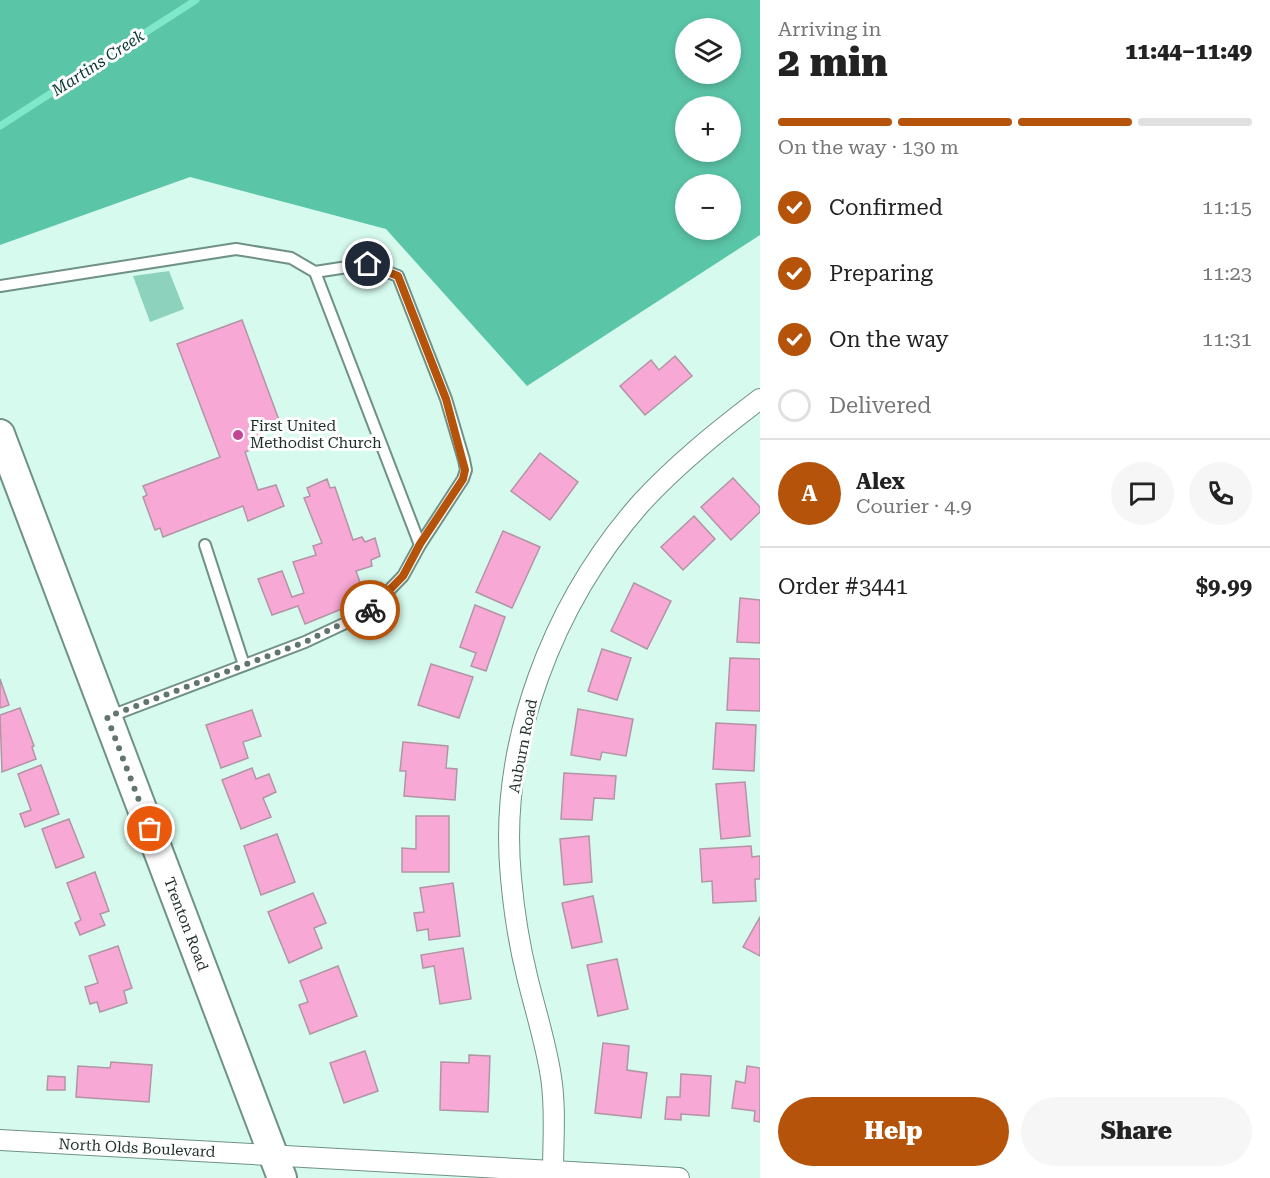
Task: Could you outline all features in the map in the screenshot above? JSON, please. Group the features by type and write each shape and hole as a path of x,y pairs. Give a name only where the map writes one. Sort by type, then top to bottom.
{"main road":[{"name":"Trenton Road","path":"0,434 278,1167"}],"street":[{"name":"Auburn Road","path":"553,1172 551,1077 518,934 510,876 510,814 522,734 550,647 570,606 599,558 624,524 659,485 697,448 760,400"},
{"name":"North Olds Boulevard","path":"0,1140 278,1167 553,1172 678,1178"}],"lane":[{"path":"0,286 236,249 291,258 315,272 420,544"},
{"path":"107,717 305,642 367,613 403,576 420,544 463,479 465,470 446,399 398,276 368,264 315,272"},
{"path":"205,544 244,665"}],"green space":[{"path":"0,0 760,0 760,235 527,386 386,229 190,177 0,245"},
{"path":"169,271 184,309 150,322 133,276"}],"building":[{"name":"First United Methodist Church","path":"242,320 279,420 260,427 266,444 245,452 258,490 276,485 284,506 248,521 243,506 163,537 160,528 155,530 143,497 147,495 143,486 220,457 177,344"},
{"path":"675,356 692,376 645,415 620,386 651,360 659,370"},
{"path":"540,453 578,482 550,520 511,491"},
{"path":"733,478 760,507 760,512 731,540 701,507"},
{"path":"327,479 330,488 335,487 353,540 362,537 365,542 375,538 380,556 371,560 372,566 356,571 366,599 305,624 298,606 272,615 258,579 282,571 292,597 304,593 293,562 316,555 313,546 322,543 304,498 310,496 307,488"},
{"path":"694,516 715,539 683,570 661,547"},
{"path":"503,531 540,547 512,608 476,592"},
{"path":"634,583 671,601 647,649 611,631"},
{"path":"740,598 760,600 760,643 737,642"},
{"path":"475,605 505,617 486,671 471,666 476,653 460,647"},
{"path":"602,649 631,658 617,700 588,691"},
{"path":"730,658 760,659 760,711 727,710"},
{"path":"431,664 473,677 459,718 418,705"},
{"path":"0,679 9,705 0,708"},
{"path":"20,708 34,746 32,747 36,759 2,772 0,715"},
{"path":"578,709 633,719 626,756 602,752 600,760 571,755"},
{"path":"252,710 261,736 243,742 248,758 221,768 206,725"},
{"path":"716,723 756,725 754,771 713,769"},
{"path":"403,742 448,746 446,768 457,769 455,800 404,796 406,771 400,771"},
{"path":"41,765 59,814 25,827 20,814 31,810 18,774"},
{"path":"252,768 256,779 269,774 276,792 263,798 271,817 241,829 222,780"},
{"path":"564,773 616,776 614,799 594,798 592,820 561,819"},
{"path":"745,782 750,836 721,839 716,784"},
{"path":"416,816 449,816 449,872 402,872 402,848 416,849"},
{"path":"69,819 84,857 56,868 42,829"},
{"path":"277,834 295,882 261,895 244,846"},
{"path":"589,836 592,882 564,885 560,839"},
{"path":"751,846 752,857 760,856 760,879 755,879 756,901 713,903 712,881 702,882 700,849"},
{"path":"95,872 109,911 100,914 105,925 80,935 75,923 81,920 67,883"},
{"path":"453,883 460,936 429,940 428,929 417,931 414,913 424,912 420,888"},
{"path":"313,893 326,923 314,928 322,948 289,963 268,912"},
{"path":"593,896 602,942 572,948 562,903"},
{"path":"760,917 760,956 743,947"},
{"path":"118,946 132,988 124,991 127,1003 100,1012 97,1002 90,1004 85,987 98,983 89,956"},
{"path":"463,948 471,999 440,1004 434,966 423,968 421,955"},
{"path":"617,959 628,1009 598,1016 587,965"},
{"path":"338,966 357,1016 310,1034 299,1005 308,1002 300,981"},
{"path":"603,1043 629,1046 627,1070 647,1073 641,1118 595,1113"},
{"path":"365,1051 378,1091 344,1103 330,1063"},
{"path":"469,1055 490,1056 488,1112 440,1110 441,1062 469,1063"},
{"path":"111,1062 152,1065 149,1102 76,1097 78,1066 110,1068"},
{"path":"747,1066 760,1068 760,1122 754,1121 755,1111 732,1108 736,1081 745,1083"},
{"path":"681,1074 711,1076 709,1116 681,1114 681,1120 665,1119 667,1097 680,1097"},
{"path":"48,1076 65,1077 65,1090 47,1090"}],"waterway":[{"name":"Martins Creek","path":"0,126 196,0"}],"way so far":[{"path":"150,829 107,717 305,642 370,610"}],"place":[{"name":"First United Methodist Church","path":"238,435"}],"route":[{"path":"368,264 398,276 446,399 465,470 463,479 420,544 403,576 370,610"}]}
